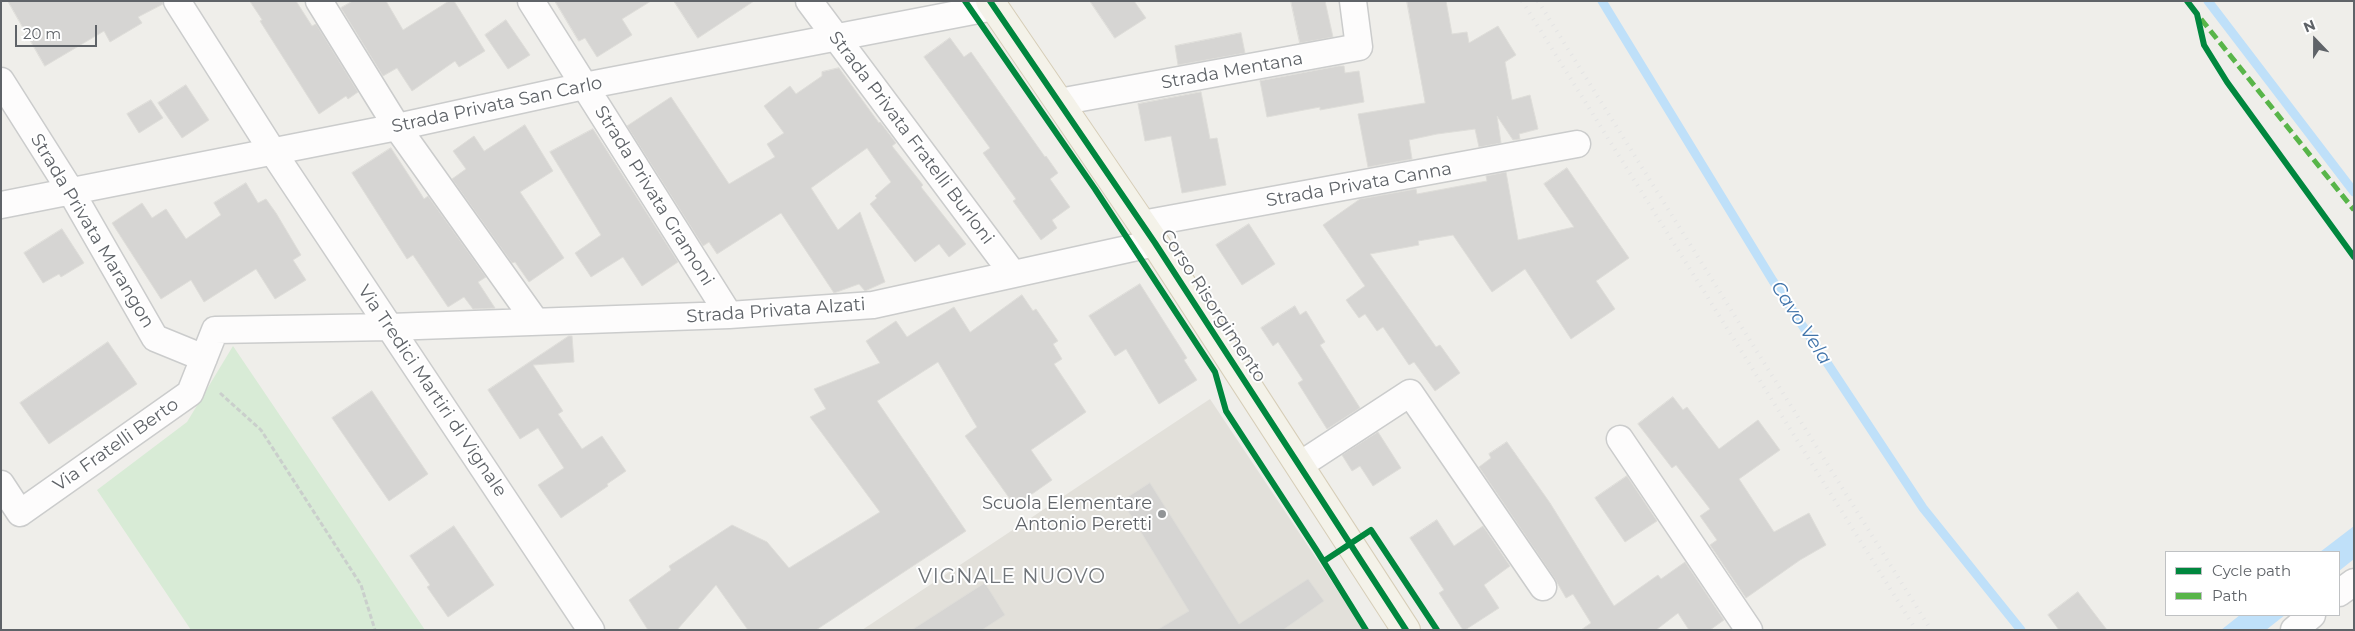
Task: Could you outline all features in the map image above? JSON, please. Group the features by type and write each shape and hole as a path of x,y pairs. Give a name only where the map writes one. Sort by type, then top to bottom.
{"main road":[{"name":"Corso Risorgimento","path":"992,4 1148,234 1406,630"}],"street":[{"name":"Via Tredici Martiri di Vignale","path":"177,1 273,152 591,630"},
{"path":"319,1 397,127 536,322"},
{"name":"Strada Privata Gramoni","path":"531,1 729,315"},
{"name":"Strada Privata Fratelli Burloni","path":"809,1 1013,274"},
{"name":"Strada Mentana","path":"1059,102 1359,47 1353,1"},
{"name":"Strada Privata San Carlo","path":"1,205 397,127 584,86 835,38 992,4"},
{"name":"Strada Privata Marangon","path":"1,81 70,190 155,338 204,358"},
{"name":"Strada Privata Canna","path":"1148,234 1577,144"},
{"name":"Strada Privata Alzati","path":"390,327 729,315 873,305 1013,274 1148,234"},
{"name":"Via Fratelli Berto","path":"1,484 20,513 190,393 215,330 390,327"},
{"path":"1300,465 1410,393 1543,587"},
{"path":"1620,439 1749,630"},
{"path":"2340,592 2354,582"},
{"path":"2294,630 2311,616"}],"path":[{"path":"190,393 215,388 261,430 361,585 375,630"}],"shaded area":[{"name":"Scuola Elementare Antonio Peretti","path":"1210,399 1364,630 862,630"}],"green space":[{"path":"233,346 425,630 191,630 97,490 187,422"}],"water":[{"path":"2354,526 2354,559 2340,570 2340,551 2321,551"},
{"path":"2239,616 2284,616 2266,630 2221,630"}],"building":[{"path":"8,1 162,1 163,4 138,17 142,23 110,42 104,31 45,66"},
{"path":"250,1 296,1 312,26 316,24 358,92 348,99 346,96 319,114 260,21 262,20"},
{"path":"353,1 386,1 403,30 449,1 454,1 485,51 459,67 455,61 412,91 397,68 383,76 341,8"},
{"path":"555,1 651,1 622,19 632,35 597,57 585,38 579,41"},
{"path":"674,1 754,1 698,38"},
{"path":"1090,1 1134,1 1146,18 1115,38"},
{"path":"1291,1 1325,1 1333,37 1300,43"},
{"path":"1407,1 1446,1 1452,34 1467,32 1469,43 1498,26 1516,55 1505,62 1512,100 1530,95 1538,129 1519,134 1520,139 1513,140 1497,116 1501,143 1479,147 1475,129 1437,134 1409,140 1412,159 1368,167 1358,114 1425,103"},
{"path":"506,20 530,55 508,69 485,35"},
{"path":"1241,33 1245,53 1178,65 1175,46"},
{"path":"950,38 964,57 971,52 1058,173 1050,179 1070,207 1052,220 1057,228 1041,240 1013,201 1016,199 983,153 990,148 924,57"},
{"path":"1344,66 1345,73 1359,71 1364,102 1320,110 1320,107 1267,117 1260,81"},
{"path":"839,68 896,143 892,146 923,185 921,187 966,244 949,257 939,244 915,262 870,204 877,198 875,196 891,182 867,148 811,188 838,230 860,212 885,282 865,291 859,284 834,293 781,213 717,254 709,242 703,246 627,126 671,97 729,184 775,157 767,144 784,133 764,106 790,86 796,94 822,76 822,72"},
{"path":"186,85 209,120 182,138 158,103"},
{"path":"1201,92 1210,139 1217,138 1226,185 1182,193 1171,136 1145,141 1138,104"},
{"path":"151,100 163,118 139,133 127,114"},
{"path":"525,125 553,171 520,192 564,258 529,282 515,262 512,263 452,179 466,169 453,151 474,136 484,151"},
{"path":"593,129 678,262 642,286 623,257 591,277 575,253 601,235 550,152"},
{"path":"391,148 424,199 428,196 486,277 478,282 495,308 473,309 464,297 448,307 413,255 407,259 352,173"},
{"path":"1567,168 1629,258 1596,281 1615,309 1571,339 1525,269 1492,292 1453,235 1418,241 1419,245 1370,254 1436,347 1440,345 1460,373 1435,391 1414,362 1409,365 1383,327 1377,331 1365,314 1359,318 1346,300 1365,286 1323,225 1360,199 1416,189 1417,194 1487,181 1486,176 1506,172 1518,240 1574,227 1544,184"},
{"path":"246,183 258,203 266,199 276,213 301,255 293,260 306,280 275,299 256,269 204,302 191,280 161,299 112,223 142,203 152,218 166,209 186,239 221,215 214,203"},
{"path":"1249,224 1275,264 1242,285 1216,245"},
{"path":"62,229 84,263 61,277 59,274 43,283 24,253"},
{"path":"1140,284 1187,358 1184,360 1197,380 1159,404 1126,349 1115,356 1089,316"},
{"path":"1022,295 1033,311 1036,309 1058,341 1053,344 1062,359 1054,364 1086,412 1031,450 1052,480 1015,506 965,436 977,427 938,362 877,401 966,531 816,630 748,630 716,585 677,630 648,630 629,600 671,570 669,566 732,525 767,542 789,568 880,512 810,417 826,409 814,389 880,363 866,341 896,321 907,337 954,307 970,332"},
{"path":"1295,306 1300,315 1306,311 1325,342 1320,345 1360,408 1327,429 1298,383 1303,380 1278,342 1273,346 1261,328"},
{"path":"569,336 572,336 574,362 533,365 563,411 558,414 582,449 602,436 626,471 607,484 608,486 561,518 538,485 564,468 538,428 520,439 488,390"},
{"path":"108,342 137,384 49,444 20,403"},
{"path":"372,391 428,474 389,501 332,418"},
{"path":"1673,397 1683,410 1687,407 1719,449 1758,420 1780,450 1739,479 1774,532 1809,513 1826,545 1800,560 1746,598 1710,545 1717,540 1700,516 1710,509 1676,465 1672,468 1638,424"},
{"path":"1378,432 1401,468 1373,486 1360,466 1352,471 1342,455"},
{"path":"1507,442 1550,503 1614,606 1658,575 1661,579 1685,562 1724,620 1710,630 1689,630 1678,613 1656,630 1581,630 1591,623 1573,594 1566,598 1479,467 1491,458 1489,454"},
{"path":"1627,476 1657,521 1625,542 1595,498"},
{"path":"1150,483 1239,624 1308,579 1324,601 1283,630 1157,630 1189,611 1122,501"},
{"path":"1437,520 1454,546 1483,526 1510,566 1484,585 1499,608 1465,630 1463,630 1439,593 1444,590 1410,538"},
{"path":"454,526 494,585 448,617 427,587 430,585 410,556"},
{"path":"985,583 1005,615 982,630 912,630"},
{"path":"2078,592 2107,630 2059,630 2048,615"}],"waterway":[{"name":"Cavo Vela","path":"1602,1 1773,281 1923,508 2021,630"},
{"path":"2208,1 2354,192"}],"railway":[{"path":"1522,1 1916,630"},
{"path":"1538,1 1931,630"}],"marked path":[{"path":"2201,19 2354,210"}],"cycle path":[{"path":"965,1 1095,189 1215,372 1226,411 1366,630"},
{"path":"990,1 1155,243 1406,630"},
{"path":"2187,1 2197,14 2204,45 2227,82 2354,257"},
{"path":"1324,561 1371,530 1437,630"}],"place":[{"name":"Scuola Elementare Antonio Peretti","path":"1162,514"}],"district":[{"name":"VIGNALE NUOVO","path":"1012,577"}]}
